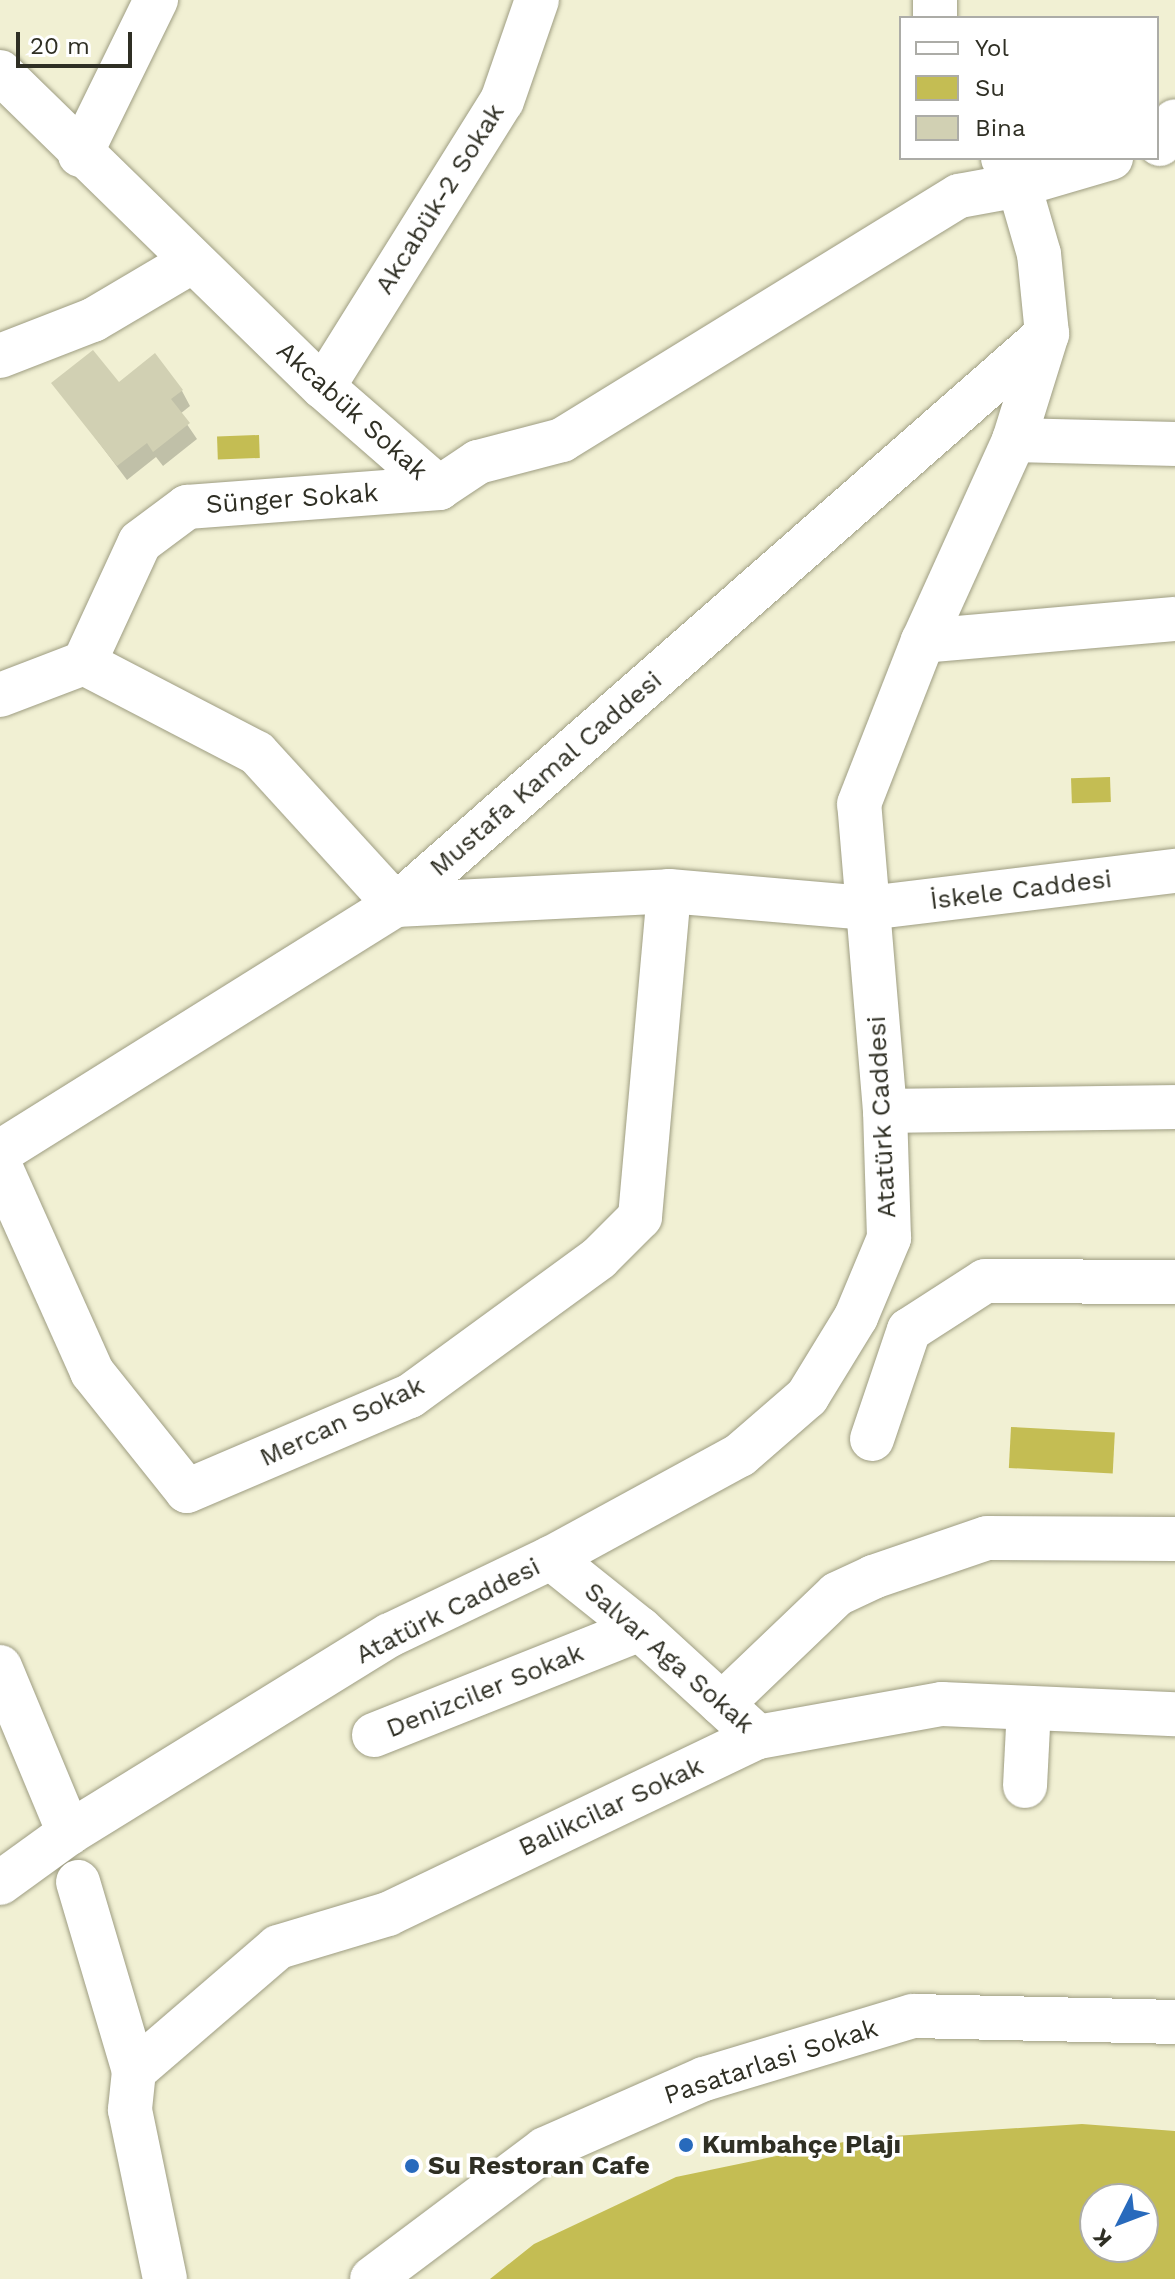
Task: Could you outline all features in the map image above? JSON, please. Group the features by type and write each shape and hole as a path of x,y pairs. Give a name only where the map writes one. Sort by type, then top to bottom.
{"street":[{"path":"80,155 156,0"},
{"name":"Akcabük-2 Sokak","path":"323,387 502,101 537,0"},
{"name":"Akcabük Sokak","path":"0,72 80,155 191,262 323,387 439,488 478,462 562,440 959,196 1011,172 1097,160"},
{"name":"Atatürk Caddesi","path":"0,1883 69,1833 390,1635 551,1558 740,1455 807,1397 856,1317 889,1238 885,1111 859,804 923,641 1014,440 1047,334 1039,254 1011,172"},
{"path":"0,356 93,320 191,262"},
{"name":"Mustafa Kamal Caddesi","path":"0,1152 396,905 1047,334"},
{"path":"1014,440 1175,444"},
{"name":"Sünger Sokak","path":"84,663 140,542 187,507 439,488"},
{"path":"923,641 1175,619"},
{"path":"0,695 84,663 257,753 396,905"},
{"name":"İskele Caddesi","path":"396,905 669,891 868,908 1175,871"},
{"name":"Mercan Sokak","path":"0,1166 92,1372 187,1491 410,1396 599,1258 640,1217 669,891"},
{"path":"885,1111 1175,1107"},
{"path":"872,1439 909,1330 985,1281 1175,1282"},
{"path":"722,1704 837,1594 873,1577 987,1538 1175,1539"},
{"name":"Salvar Aga Sokak","path":"551,1558 640,1629 758,1737 942,1704 1175,1714"},
{"name":"Denizciler Sokak","path":"374,1735 640,1629"},
{"path":"1,1670 69,1833"},
{"path":"1025,1786 1029,1708"},
{"name":"Balikcilar Sokak","path":"134,2071 278,1947 388,1914 758,1737"},
{"path":"78,1882 134,2071 130,2110 165,2279"},
{"name":"Pasatarlasi Sokak","path":"372,2279 545,2149 704,2079 913,2016 1175,2022"}],"water":[{"path":"259,435 260,458 218,459 217,436"},
{"path":"1110,777 1111,802 1072,803 1071,778"},
{"path":"1011,1427 1115,1432 1113,1473 1009,1468"},
{"path":"1082,2124 1175,2131 1175,2279 490,2279 534,2244 676,2177 863,2138"}],"building":[{"path":"93,350 119,382 155,353 183,390 171,399 190,423 153,452 147,443 117,466 51,383"}],"place":[{"name":"Kumbahçe Plajı","path":"686,2145"},
{"name":"Su Restoran Cafe","path":"412,2166"}]}
